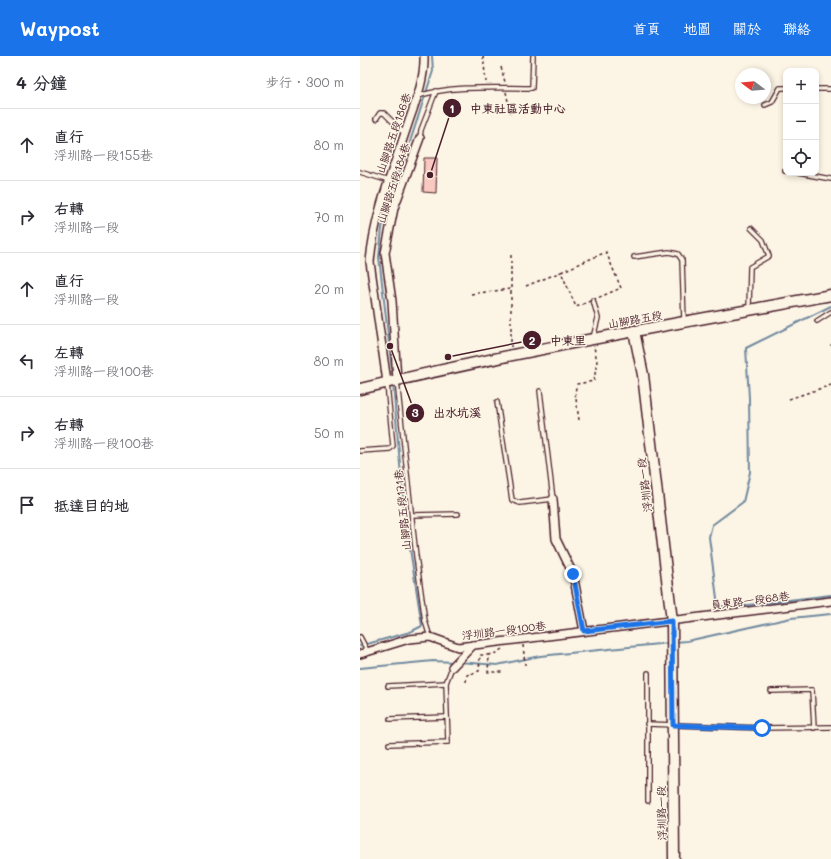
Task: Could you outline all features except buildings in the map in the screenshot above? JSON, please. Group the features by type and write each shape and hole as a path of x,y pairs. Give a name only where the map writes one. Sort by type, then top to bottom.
{"street":[{"name":"山腳路五段186巷","path":"387,382 370,262 375,220 420,87 424,56"},
{"name":"山腳路五段184巷","path":"397,380 392,301 385,253 394,208 420,138"},
{"name":"山腳路五段","path":"387,382 511,355 831,295"},
{"name":"浮圳路一段","path":"634,331 642,375 672,621 674,859"},
{"path":"360,389 387,382"},
{"path":"553,499 556,539 573,574 584,631"},
{"name":"員東路一段68巷","path":"672,621 831,601"},
{"name":"浮圳路一段100巷","path":"360,654 409,639 430,637 458,647 672,621"},
{"path":"452,667 473,645"}],"lane":[{"path":"417,97 436,91 532,88 533,56"},
{"path":"765,105 772,102 780,88 783,88"},
{"path":"819,89 831,89"},
{"name":"山腳路五段184巷","path":"420,138 421,130 436,91"},
{"path":"376,119 380,113 384,113 405,134"},
{"path":"360,172 389,180"},
{"path":"818,176 831,178"},
{"path":"749,310 750,267 769,256 762,240 751,228"},
{"path":"634,257 669,252 678,254 682,260 684,322"},
{"path":"593,300 598,318 593,339"},
{"path":"817,321 831,312"},
{"name":"山腳路五段171巷","path":"397,380 416,556 426,621 430,637"},
{"path":"360,451 390,449 393,446 387,382"},
{"path":"497,402 512,500 520,503 553,499 540,391"},
{"path":"412,515 458,514"},
{"path":"360,636 368,652"},
{"path":"389,744 448,742 446,683 452,667"},
{"path":"648,673 648,802"},
{"path":"388,686 446,683"},
{"path":"771,691 812,690 814,728"},
{"path":"390,719 447,717"},
{"path":"647,724 762,728 831,727"}],"path":[{"path":"483,56 486,89"},
{"path":"501,67 511,115"},
{"path":"526,286 606,252 621,288 576,307 561,272"},
{"path":"511,255 511,355"},
{"path":"471,294 510,289"},
{"path":"579,420 575,392 577,384 594,381 597,361 593,339"},
{"path":"789,399 831,385"},
{"path":"522,639 524,665"},
{"path":"466,682 467,675 480,671 480,655 489,655 500,652 505,642"},
{"path":"489,655 488,672 504,672"}],"waterway":[{"path":"393,378 379,257 382,228 433,71 432,56"},
{"path":"831,306 746,348 749,398 750,472 743,502 712,525 709,537 718,606 731,607 831,595"},
{"path":"360,646 410,632 422,626 404,510 393,384"},
{"path":"675,642 687,641 791,618 831,614"},
{"path":"459,662 497,665 540,656 669,643"},
{"path":"360,668 433,661 454,662"}],"place":[{"name":"中東社區活動中心","path":"430,175"},
{"name":"出水坑溪","path":"390,346"},
{"name":"中東里","path":"448,357"}],"route":[{"path":"573,574 584,631 672,621 673,725 762,728"}]}
